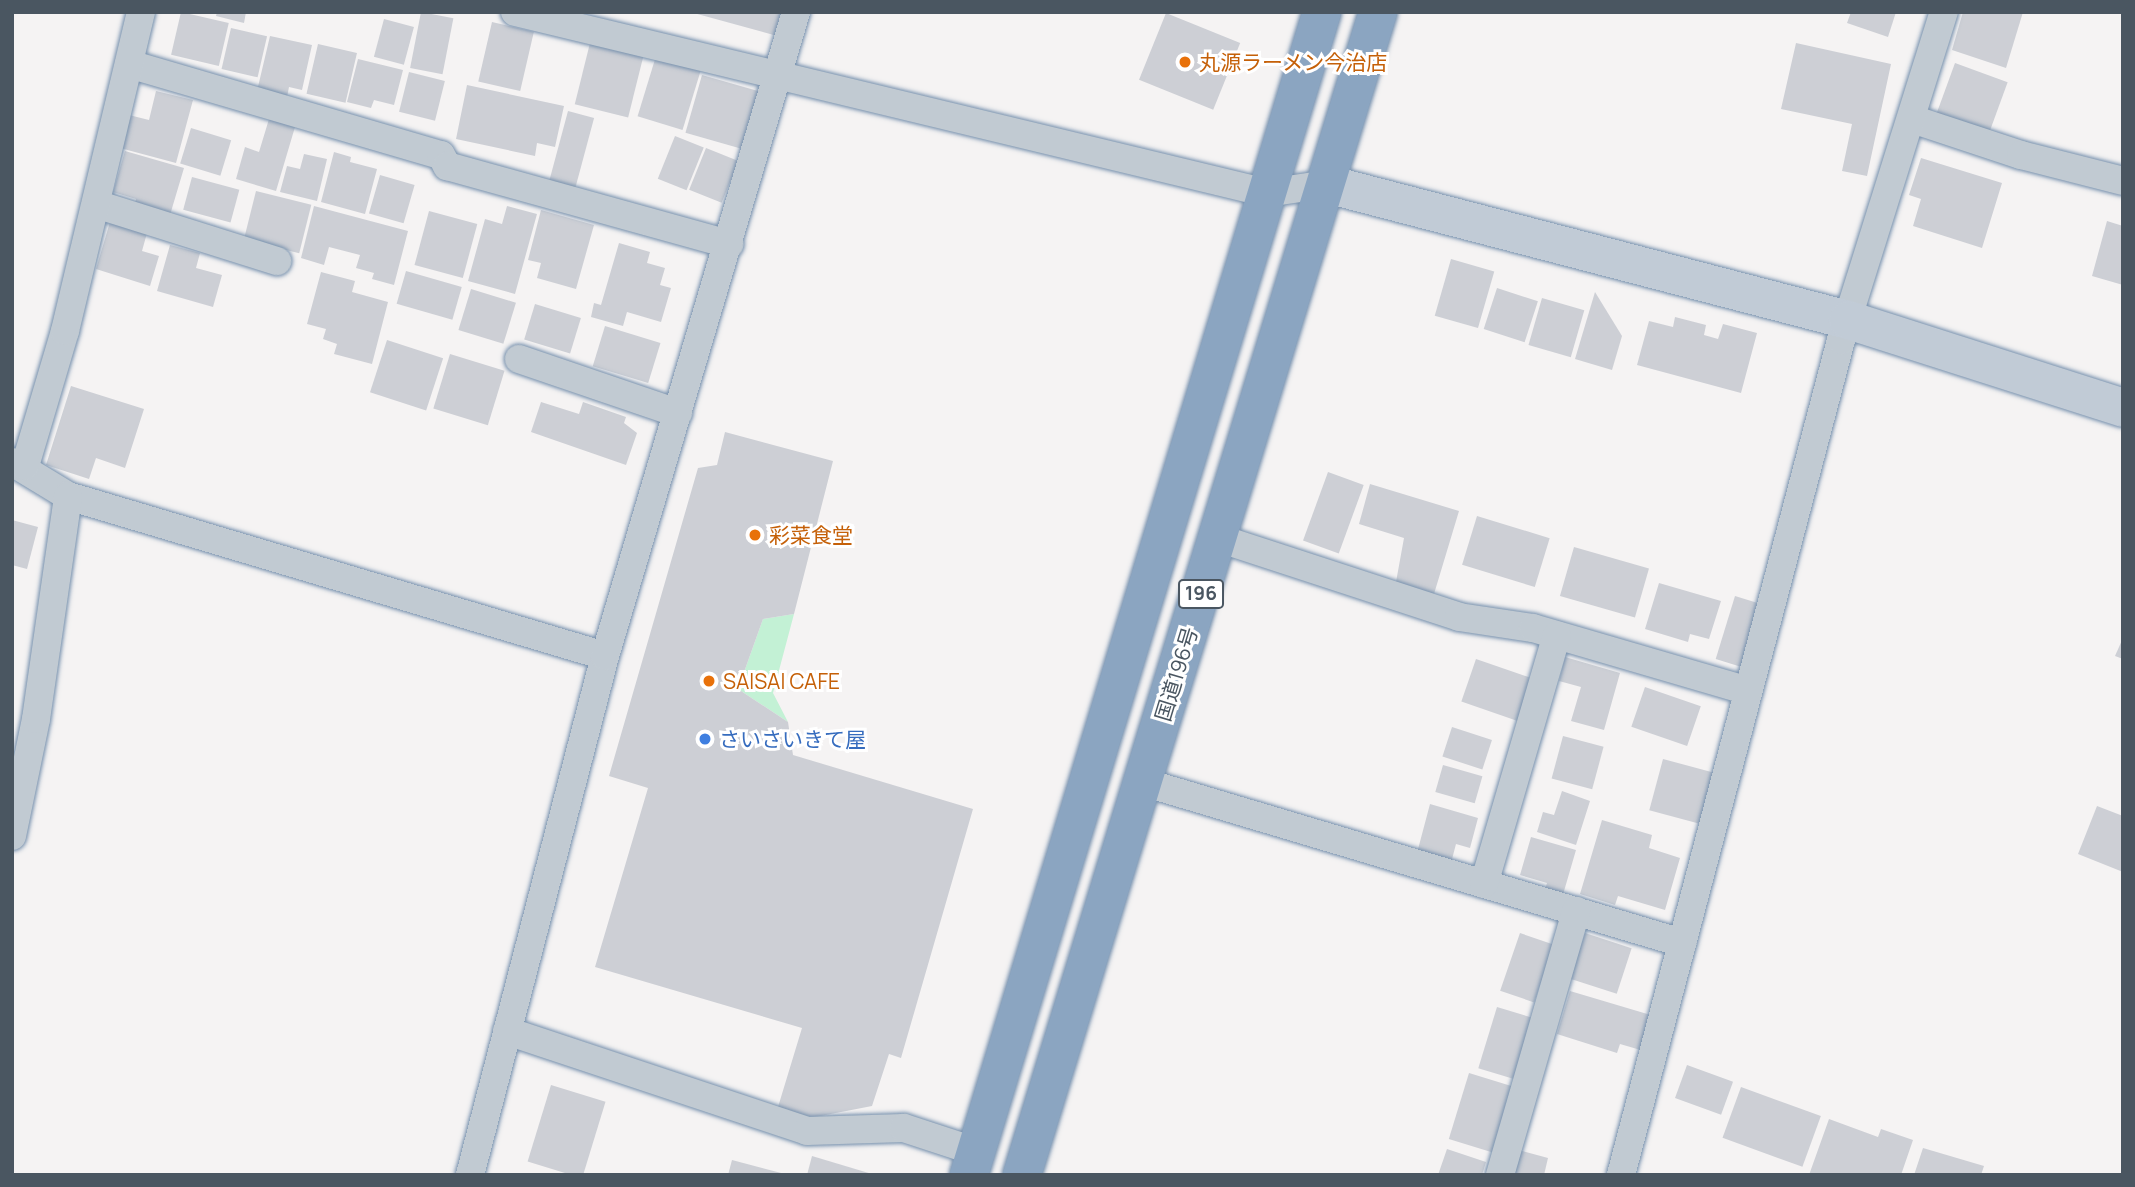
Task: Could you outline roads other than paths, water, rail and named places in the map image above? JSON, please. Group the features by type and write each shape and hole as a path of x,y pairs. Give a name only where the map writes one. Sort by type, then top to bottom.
{"highway":[{"name":"196","path":"973,1163 1322,12"},
{"name":"国道196号","path":"1022,1175 1378,12"}],"street":[{"path":"141,12 96,204 19,464 68,496 604,656"},
{"path":"515,12 779,79 1267,193 1327,184 1848,320 2123,408"},
{"path":"470,1175 604,656 779,79 796,12"},
{"path":"1621,1175 1848,320 1944,12"},
{"path":"129,64 441,155 447,166 729,244"},
{"path":"1912,119 2021,155 2123,181"},
{"path":"96,204 277,261"},
{"path":"519,359 678,412"},
{"path":"12,836 36,719 68,496"},
{"path":"1218,538 1459,617 1557,635 1748,691"},
{"path":"1484,884 1557,635"},
{"path":"1143,782 1682,943"},
{"path":"1500,1175 1576,911"},
{"path":"507,1031 807,1131 904,1128 973,1163"}],"place":[{"name":"丸源ラーメン今治店","path":"1185,62"},
{"name":"彩菜食堂","path":"755,535"},
{"name":"SAISAI CAFE","path":"709,681"},
{"name":"さいさいきて屋","path":"705,739"}]}
